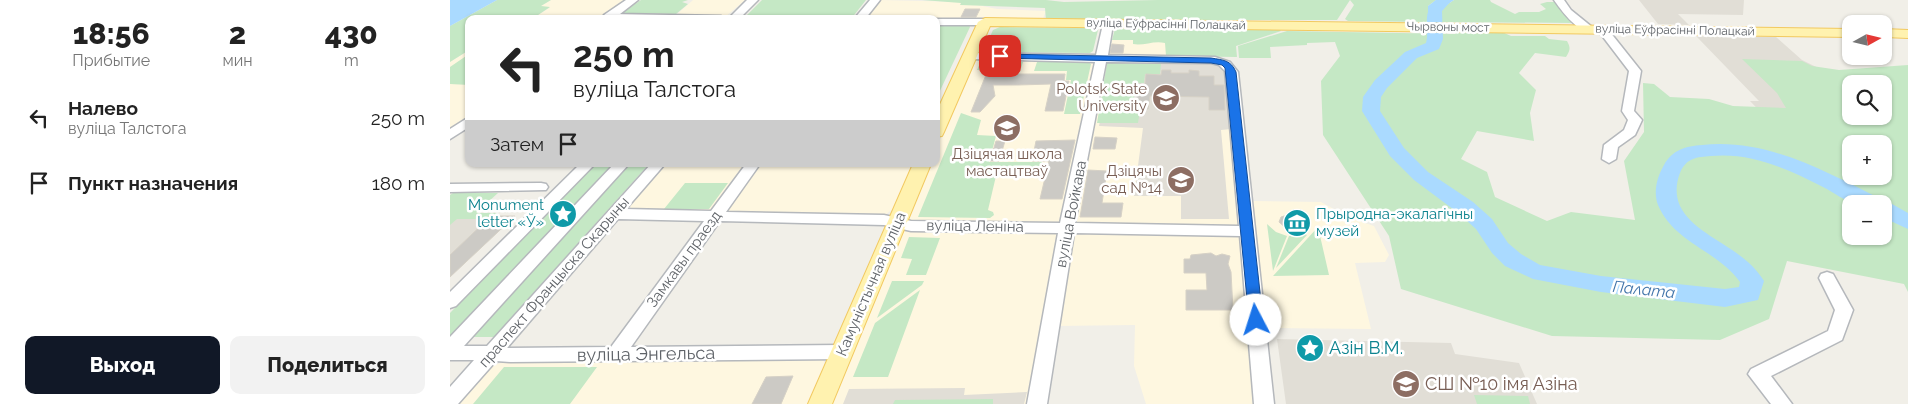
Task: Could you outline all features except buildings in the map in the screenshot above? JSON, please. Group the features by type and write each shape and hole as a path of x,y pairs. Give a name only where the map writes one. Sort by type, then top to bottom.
{"main road":[{"name":"вуліца Еўфрасінні Полацкай","path":"985,22 1396,26"},
{"path":"940,123 985,22"},
{"name":"Чырвоны мост","path":"1396,26 1499,28"},
{"name":"вуліца Еўфрасінні Полацкай","path":"1499,28 1842,33"},
{"path":"1892,33 1908,34"},
{"name":"Камуністычная вуліца","path":"820,404 921,167"}],"street":[{"path":"611,15 633,0"},
{"path":"738,15 753,0"},
{"path":"862,15 874,0"},
{"path":"1559,0 1567,12 1588,29"},
{"name":"вуліца Еўфрасінні Полацкай","path":"940,22 985,22"},
{"name":"вуліца Войкава","path":"1036,404 1067,228 1108,24"},
{"path":"1602,29 1635,71 1628,111 1635,120 1630,132 1611,145 1609,159"},
{"path":"970,56 1211,60 1225,63 1232,72 1264,404"},
{"path":"450,135 465,124"},
{"path":"450,302 585,167"},
{"path":"450,349 619,167"},
{"name":"праспект Францыска Скарыны","path":"450,400 655,167"},
{"name":"Замкавы праезд","path":"616,354 751,167"},
{"path":"450,188 541,187"},
{"name":"вуліца Леніна","path":"614,214 884,220 911,226 1247,231"},
{"path":"1782,404 1758,374 1836,335 1844,310 1827,278"},
{"name":"вуліца Энгельса","path":"450,353 510,355 842,352"}],"shaded area":[{"path":"551,0 629,0 607,15 538,15 549,8 540,6"},
{"path":"693,0 745,0 727,15 676,15"},
{"path":"880,0 963,2 997,9 1046,11 1042,21 940,19 940,15 869,15"},
{"path":"1639,0 1744,0 1743,15 1678,14 1689,25 1658,24"},
{"path":"1696,36 1776,37 1802,60 1842,80 1842,125 1884,125 1884,135 1842,135 1842,145 1799,152 1750,101 1759,101"},
{"path":"1112,40 1167,40 1166,56 1108,55"},
{"path":"465,53 465,120 450,132 450,62"},
{"path":"981,59 1111,63 1100,126 1231,129 1253,404 1146,404 1134,366 1135,325 1056,326 1043,404 829,404 929,167 940,167 940,140 973,62"},
{"path":"1111,63 1222,65 1226,71 1231,129 1221,130 1229,219 1181,219 1181,196 1134,196 1143,128 1099,126"},
{"path":"662,167 913,167 894,208 885,215 632,209 631,203"},
{"path":"1251,201 1321,202 1350,218 1374,226 1389,255 1385,262 1355,263 1371,329 1266,328"},
{"path":"491,216 515,216 450,277 450,219 488,219"},
{"name":"СШ №10 імя Азіна","path":"1277,339 1451,343 1455,354 1519,363 1537,404 1286,404"},
{"path":"824,361 825,366 809,404 457,404 491,366 501,363"},
{"path":"965,388 964,395 1027,392 1024,404 843,404 849,389"}],"green space":[{"path":"497,0 551,0 541,6 550,7 538,15 470,15"},
{"path":"641,0 688,0 682,2 688,4 676,14 622,13"},
{"path":"762,0 866,0 854,15 747,15"},
{"path":"922,0 1046,0 1064,2 1350,0 1337,20 1046,20 1045,8 960,5 961,3"},
{"path":"1350,0 1436,0 1428,6 1428,22 1348,21 1345,19 1354,5"},
{"path":"1454,0 1490,0 1515,14 1519,12 1539,12 1546,9 1540,4 1557,2 1576,23 1441,22 1439,15 1442,8"},
{"path":"465,18 465,53 450,62 450,26"},
{"path":"969,25 970,27 940,91 940,26"},
{"path":"1000,27 1095,28 1098,30 1093,51 1090,53 987,52 985,48 993,30"},
{"path":"1115,29 1281,31 1236,46 1237,57 1166,56 1165,43 1133,44 1133,40 1112,40"},
{"path":"1287,31 1456,34 1455,32 1502,32 1511,36 1545,36 1549,39 1567,41 1570,49 1566,57 1535,53 1519,73 1536,90 1530,113 1534,141 1477,131 1461,159 1487,172 1495,197 1547,221 1571,212 1635,220 1624,161 1644,132 1643,83 1654,84 1670,97 1709,99 1733,106 1786,108 1777,93 1742,59 1802,61 1812,66 1839,70 1908,65 1908,292 1904,284 1787,261 1769,319 1720,340 1552,336 1401,289 1389,236 1323,135 1321,81 1340,56 1335,42 1270,47 1271,58 1239,58 1238,46"},
{"path":"465,57 465,85 450,84 450,67"},
{"path":"981,61 1023,62 1020,71 977,70"},
{"path":"1037,62 1088,62 1091,64 1080,114 1064,114 1071,80 1066,80 1067,71 1034,71"},
{"path":"1107,63 1161,64 1160,74 1145,74 1144,83 1136,83 1132,110 1140,110 1138,123 1097,123"},
{"path":"961,113 981,120 977,135 996,136 989,162 1042,162 1039,175 996,176 988,210 993,212 994,215 990,218 918,217"},
{"path":"593,167 646,167 494,337 450,337 450,313"},
{"path":"685,183 728,183 709,209 664,209"},
{"path":"453,193 498,193 476,213 497,213 488,219 457,219 450,225 450,195"},
{"path":"1267,224 1276,232 1287,236 1273,271"},
{"path":"1318,227 1329,275 1273,276"},
{"path":"1307,235 1276,268 1289,236"},
{"path":"909,237 940,238 926,275 906,275 912,259 901,258"},
{"path":"892,281 924,281 922,285 877,318"},
{"path":"920,290 888,377 853,377 875,323"},
{"path":"504,367 597,367 570,404 473,404"},
{"path":"1474,395 1528,396 1530,404 1477,404"},
{"path":"993,399 993,404 893,404 895,400"}],"water":[{"path":"450,0 497,0 470,15 465,15 465,18 450,26"},
{"path":"1436,0 1454,0 1442,8 1439,15 1441,22 1428,22 1428,6"}],"waterway":[{"name":"Палата","path":"1445,0 1438,5 1433,16 1435,32 1433,46 1411,55 1381,84 1372,97 1371,111 1397,152 1421,176 1465,207 1484,224 1500,248 1513,260 1533,271 1601,284 1725,298 1749,294 1752,281 1744,270 1686,229 1667,201 1666,186 1673,166 1680,157 1694,152 1720,149 1766,156 1788,163 1855,195"},
{"name":"Палата","path":"1892,213 1908,222"}],"place":[{"name":"Polotsk State University","path":"1166,98"},
{"name":"Дзіцячая школа мастацтваў","path":"1007,128"},
{"name":"Дзіцячы сад №14","path":"1181,180"},
{"name":"Monument letter «Ў»","path":"563,214"},
{"name":"Прыродна-экалагічны музей","path":"1297,223"},
{"name":"Азін В.М.","path":"1310,348"},
{"name":"СШ №10 імя Азіна","path":"1406,384"}],"route":[{"path":"1000,56 1211,60 1225,63 1229,67 1232,72 1235,119 1256,320"}]}
